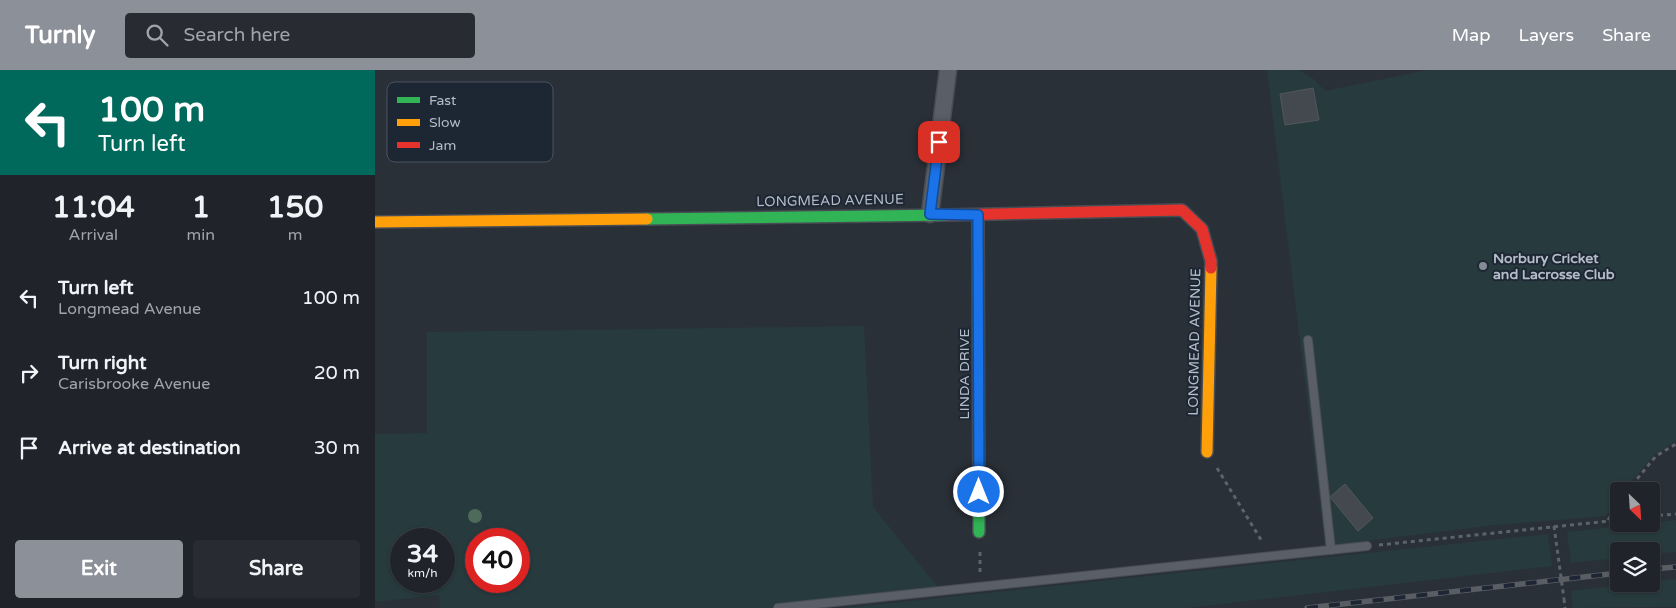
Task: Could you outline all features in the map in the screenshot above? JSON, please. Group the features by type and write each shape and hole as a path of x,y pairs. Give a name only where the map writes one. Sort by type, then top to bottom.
{"street":[{"path":"930,214 948,70"},
{"name":"LONGMEAD AVENUE","path":"375,222 930,214 978,215 1182,210 1202,229 1211,260 1207,452"},
{"name":"LINDA DRIVE","path":"978,215 979,532"}],"lane":[{"path":"1308,340 1331,550"},
{"path":"778,608 1367,546"}],"path":[{"path":"1634,482 1656,456 1676,444"},
{"path":"1207,452 1271,557"},
{"path":"1660,515 1676,514"},
{"path":"1554,526 1608,521 1610,518"},
{"path":"1367,546 1558,526 1554,526"},
{"path":"1554,526 1565,608"},
{"path":"979,532 980,587"}],"green space":[{"name":"Norbury Cricket and Lacrosse Club","path":"1267,70 1299,70 1315,80 1325,91 1428,70 1676,70 1676,441 1654,455 1631,482 1610,482 1610,510 1606,516 1495,525 1325,546"},
{"path":"864,326 873,507 941,591 785,608 440,608 439,595 375,602 375,434 427,433 427,332"},
{"path":"1676,520 1676,552 1660,553 1660,542 1610,542 1610,559 1571,563 1567,532 1610,527 1610,532 1660,532 1660,522"},
{"path":"1548,534 1552,566 1187,608 843,608"},
{"path":"1676,579 1676,607 1573,608 1571,591 1610,587 1610,592 1660,592 1660,581"}],"building":[{"path":"1313,88 1319,120 1285,125 1280,94"},
{"path":"1345,484 1373,518 1358,531 1330,497"}],"railway":[{"path":"1660,568 1676,567"},
{"path":"1307,608 1610,574"}],"traffic: fast":[{"path":"647,219 947,215"},
{"path":"978,215 979,532"}],"traffic: slow":[{"path":"375,222 647,219"},
{"path":"1207,452 1211,268"}],"traffic: jam":[{"path":"947,215 1182,210 1202,229 1211,261 1211,268"}],"place":[{"name":"Norbury Cricket and Lacrosse Club","path":"1483,266"}],"route":[{"path":"939,142 930,214 978,215 979,492"}]}
